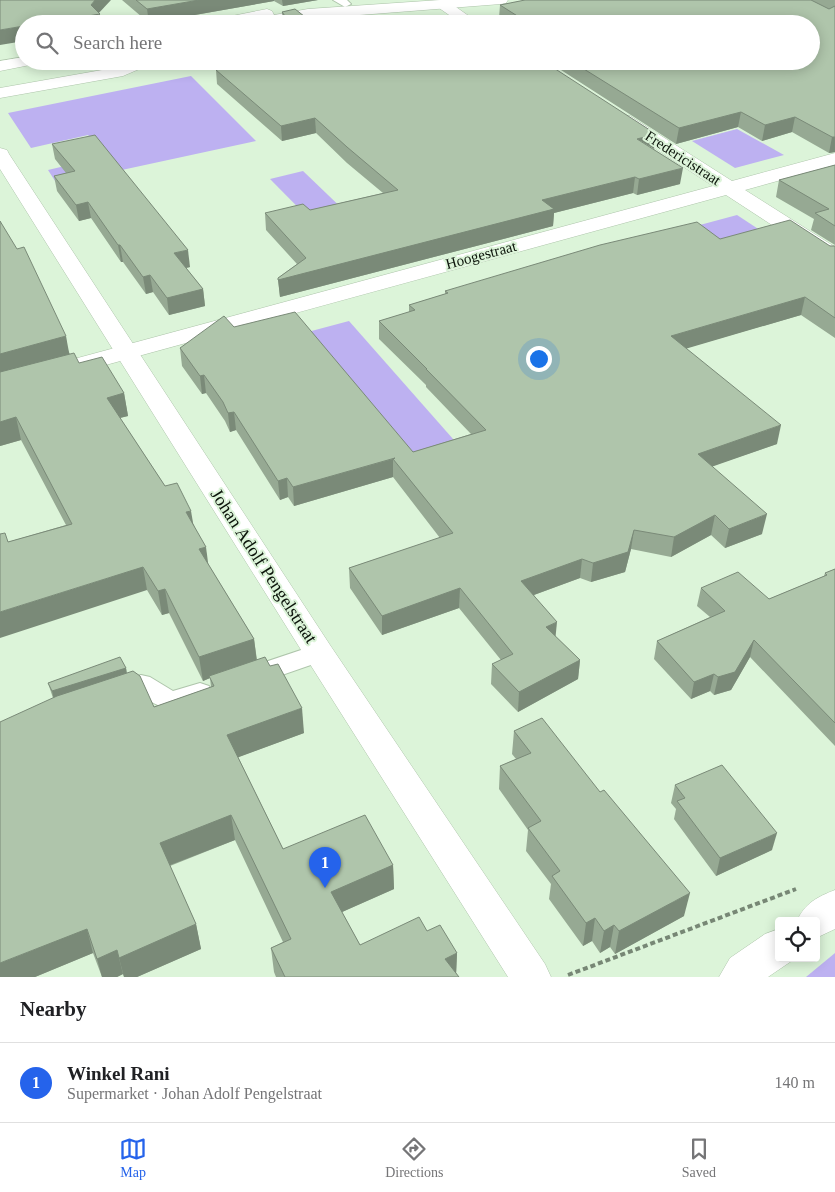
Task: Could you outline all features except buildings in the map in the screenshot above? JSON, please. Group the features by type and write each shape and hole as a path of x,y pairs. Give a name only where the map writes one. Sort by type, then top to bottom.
{"street":[{"path":"261,15 375,0"},
{"path":"302,15 344,5 444,5 501,0"},
{"path":"444,5 459,15"},
{"path":"0,66 15,63"},
{"path":"0,93 125,70"},
{"name":"Fredericistraat","path":"605,108 835,256"},
{"name":"Johan Adolf Pengelstraat","path":"0,154 319,653 530,977"},
{"name":"Hoogestraat","path":"0,387 835,159"},
{"path":"820,918 835,908"},
{"path":"739,977 744,971 775,949"}],"lane":[{"path":"95,699 142,684 174,701 319,653"}],"path":[{"path":"563,977 799,888"}],"shaded area":[{"path":"191,76 256,141 57,184 48,170 107,156 88,135 31,148 8,113"},
{"path":"737,129 784,155 735,168 692,141"},
{"path":"303,171 400,264 364,274 270,179"},
{"path":"737,215 778,242 725,257 685,229"},
{"path":"349,321 468,456 417,472 304,333"},
{"path":"835,953 835,977 806,977"}],"place":[{"name":"Winkel Rani","path":"325,888"}]}
